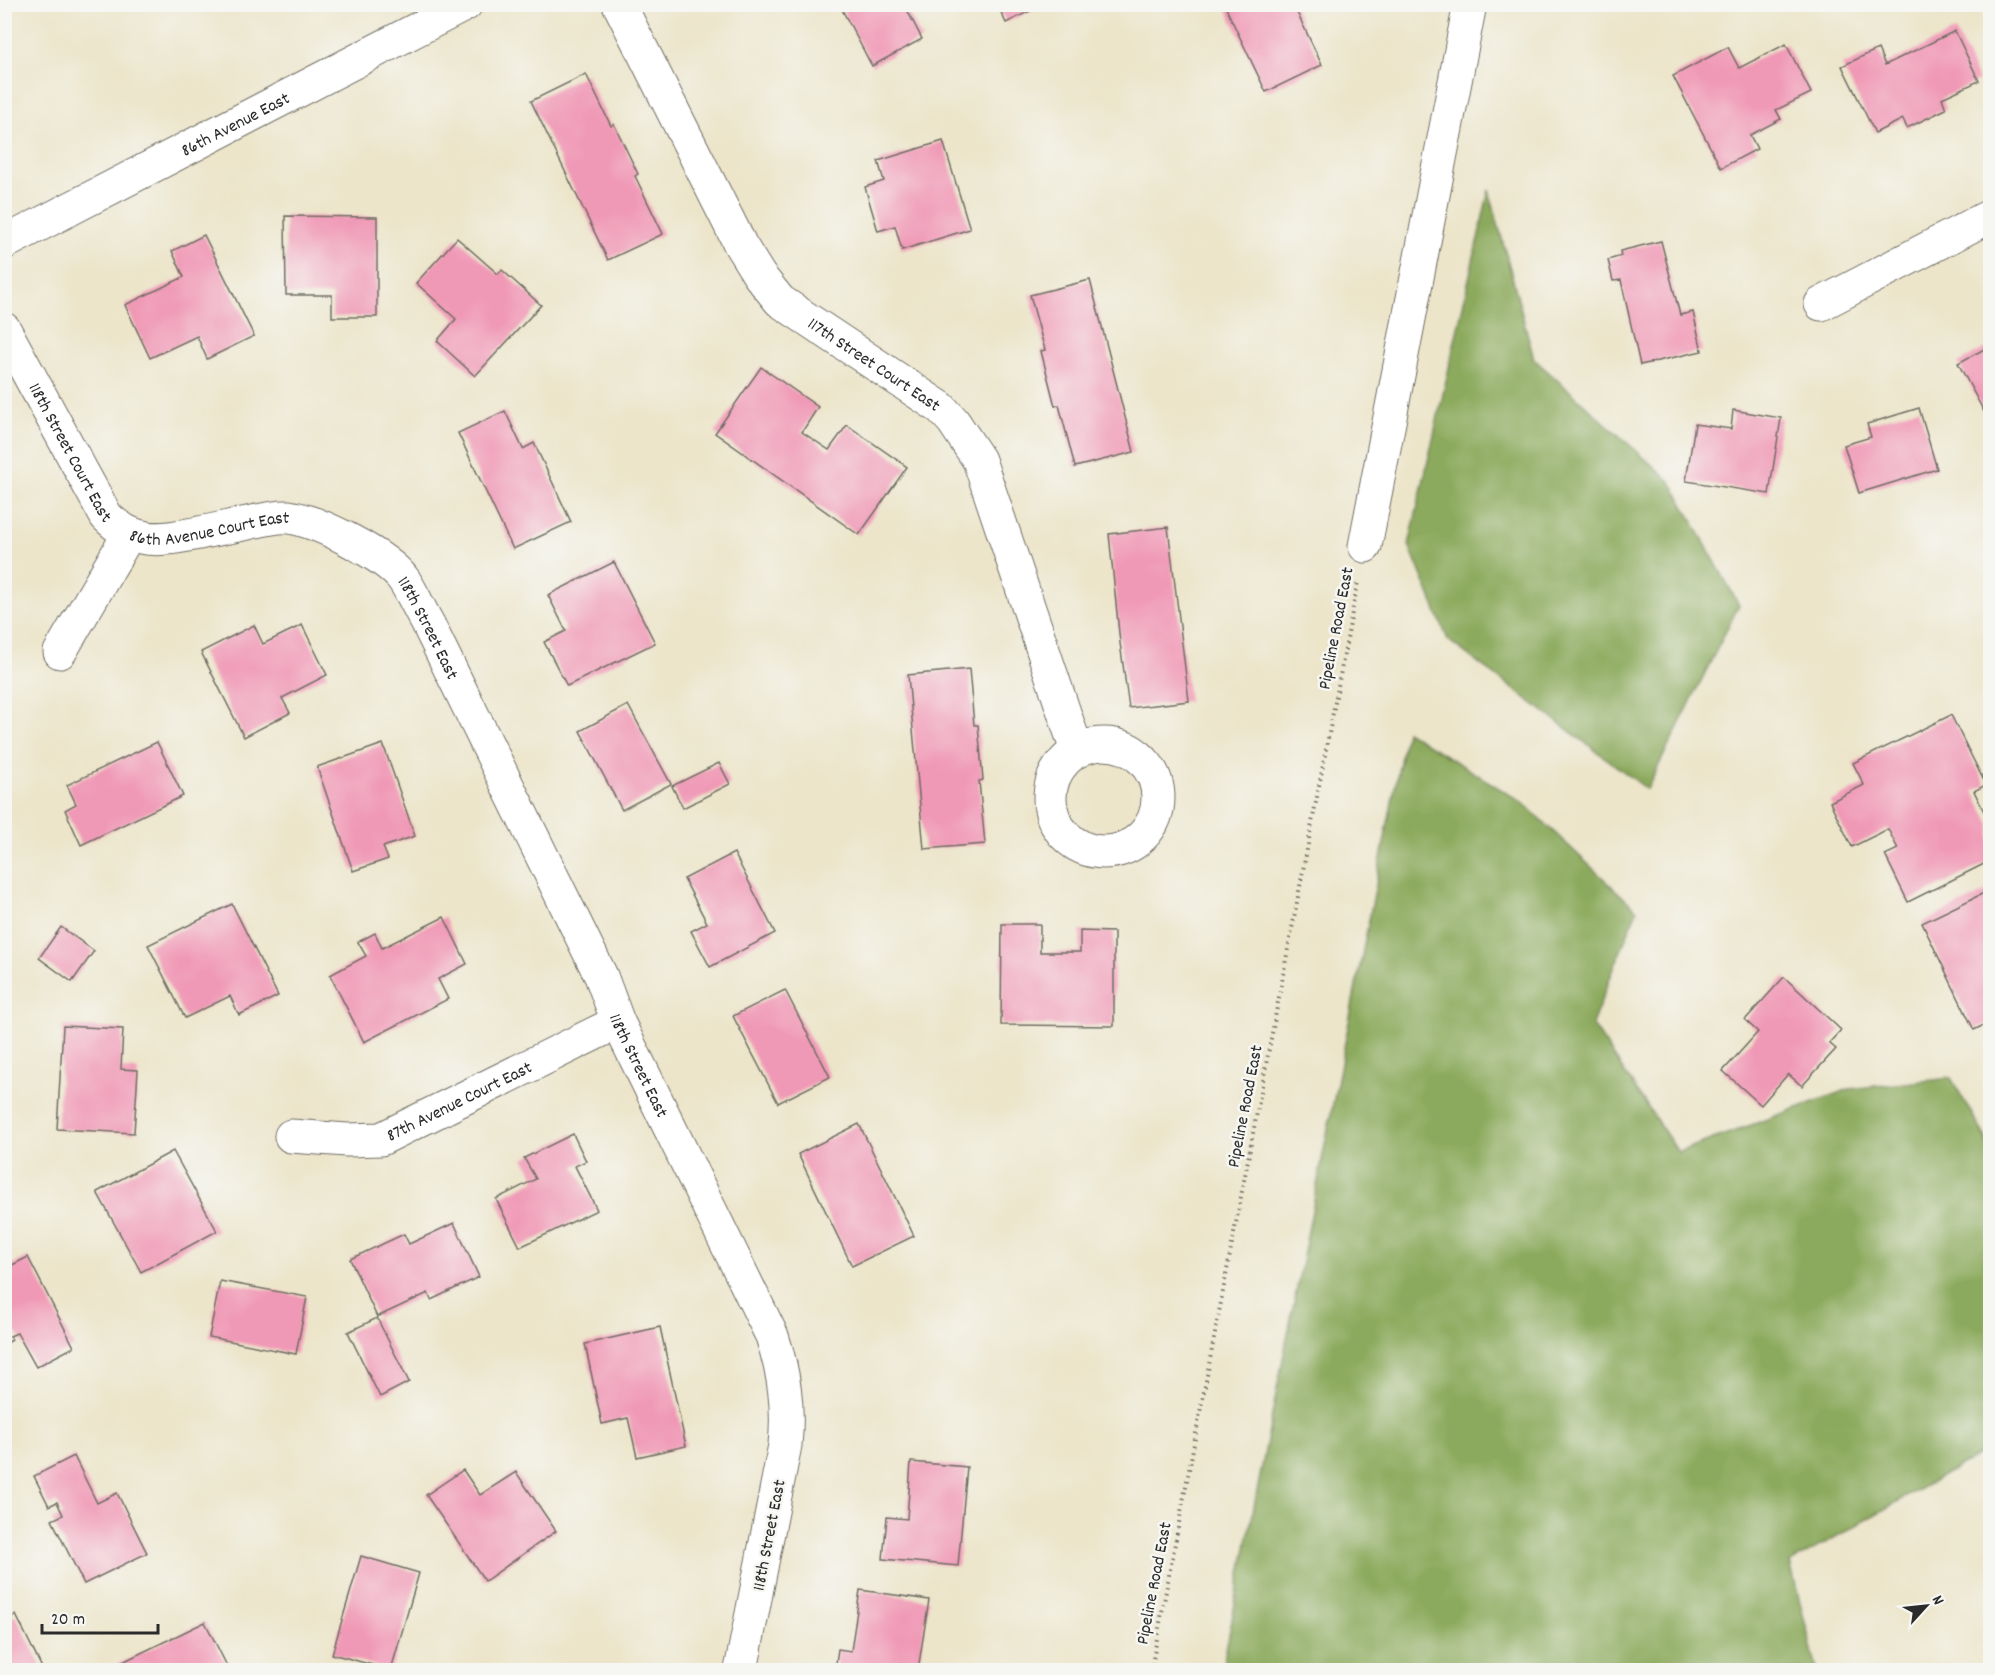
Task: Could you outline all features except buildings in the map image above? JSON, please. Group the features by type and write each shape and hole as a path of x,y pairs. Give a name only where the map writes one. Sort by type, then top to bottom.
{"street":[{"name":"86th Avenue East","path":"4,243 466,4"},
{"name":"117th Street Court East","path":"619,4 741,246 759,275 780,301 941,408 953,421 980,460 1077,752"},
{"path":"1365,546 1470,4"},
{"path":"1821,304 1990,216"},
{"name":"118th Street Court East","path":"4,329 106,516 117,527 129,534"},
{"name":"86th Avenue Court East","path":"60,652 129,534 161,540 266,519 289,518 318,526"},
{"name":"118th Street East","path":"318,526 370,552 392,567 403,579 428,624 601,976 618,1022 772,1336 781,1362 788,1417 785,1445 741,1671"},
{"name":"87th Avenue Court East","path":"291,1136 347,1140 381,1139 618,1022"}],"path":[{"name":"Pipeline Road East","path":"1151,1671 1365,546"}],"green space":[{"path":"1489,190 1534,359 1671,482 1739,605 1647,789 1448,640 1409,545"},
{"path":"1406,731 1522,802 1637,910 1592,1024 1678,1152 1849,1089 1951,1078 1990,1145 1990,1449 1790,1563 1817,1670 1222,1670"}]}
